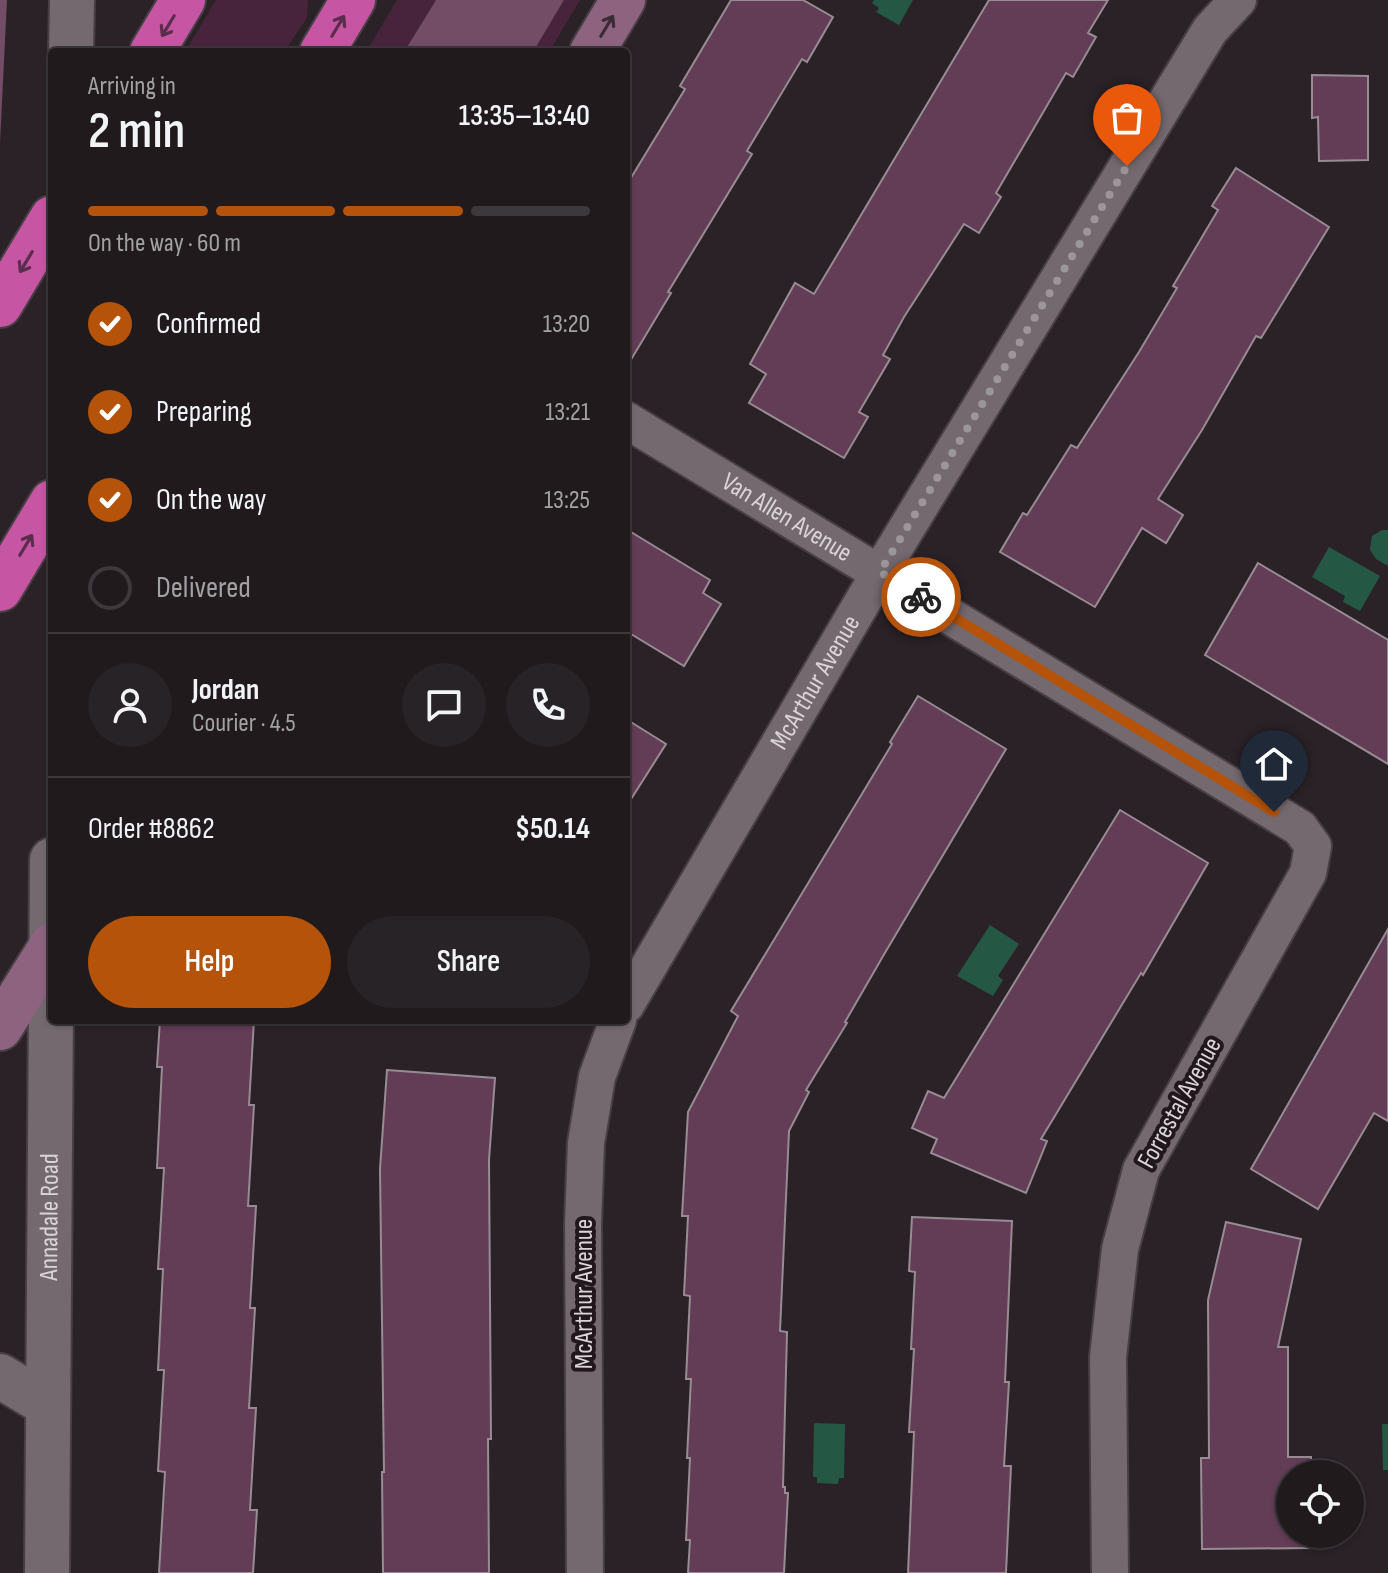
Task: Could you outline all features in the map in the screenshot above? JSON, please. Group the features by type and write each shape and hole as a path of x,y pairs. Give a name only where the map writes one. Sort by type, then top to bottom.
{"highway":[{"path":"154,48 183,0"},
{"path":"324,48 353,0"},
{"path":"0,305 48,225"},
{"path":"0,589 48,509"}],"main road":[{"path":"594,48 623,0"},
{"path":"0,1028 48,952"}],"street":[{"path":"71,48 72,0"},
{"name":"McArthur Avenue","path":"630,998 880,572 1210,30 1238,0"},
{"name":"Van Allen Avenue","path":"630,422 1300,828 1313,846"},
{"name":"Forrestal Avenue","path":"1110,1573 1108,1357 1120,1249 1141,1170 1308,873 1313,846"},
{"name":"Annadale Road","path":"47,1573 51,1024"},
{"name":"McArthur Avenue","path":"585,1573 583,1224 586,1143 597,1077 617,1024"},
{"path":"0,1376 48,1405"}],"shaded area":[{"path":"0,0 7,0 0,143"},
{"path":"216,0 308,0 307,18 287,48 187,48"},
{"path":"397,0 436,0 406,48 368,48"},
{"path":"436,0 564,0 535,48 406,48"},
{"path":"564,0 580,0 551,48 535,48"},
{"path":"874,0 913,0 899,25 876,12 879,8 872,3"},
{"path":"1388,530 1388,566 1376,559 1370,550 1372,536"},
{"path":"1329,547 1380,576 1360,611 1343,602 1345,596 1312,577"},
{"path":"990,925 1019,944 998,976 1003,980 993,996 957,976"},
{"path":"814,1423 845,1424 844,1478 839,1478 838,1484 817,1483 817,1477 813,1477"},
{"path":"1382,1424 1388,1424 1388,1470 1383,1470"}],"building":[{"path":"731,0 803,0 833,17 807,62 802,59 747,151 752,154 668,292 671,293 630,361 630,179 685,89 680,86"},
{"path":"989,0 1108,0 1088,33 1096,37 1073,77 1066,73 996,193 1001,197 979,233 964,224 904,317 883,355 890,359 859,412 868,417 844,458 749,403 766,374 750,364 795,283 814,294"},
{"path":"1312,75 1368,76 1368,160 1319,161 1318,117 1312,118"},
{"path":"1236,168 1329,227 1261,338 1256,336 1158,499 1183,515 1166,543 1142,528 1095,607 1000,552 1071,445 1077,448 1139,352 1177,288 1173,286 1218,210 1212,206"},
{"path":"630,531 710,580 703,593 721,604 684,666 630,633"},
{"path":"1258,563 1388,640 1388,764 1205,655"},
{"path":"918,696 1006,749 806,1090 809,1092 789,1131 780,1331 787,1332 783,1487 788,1493 784,1573 688,1573 690,1540 686,1540 690,1458 687,1458 691,1379 686,1379 690,1296 684,1295 688,1216 682,1216 688,1112 738,1016 731,1011"},
{"path":"630,722 666,744 630,801"},
{"path":"1120,810 1208,863 1041,1139 1047,1141 1026,1193 931,1153 937,1139 912,1128 928,1091 944,1098"},
{"path":"1388,929 1388,1121 1374,1113 1318,1209 1251,1169"},
{"path":"160,1024 254,1024 249,1105 254,1105 248,1206 256,1206 250,1308 255,1308 249,1408 256,1408 250,1510 257,1510 253,1573 159,1573 165,1472 158,1471 164,1370 158,1370 163,1269 158,1269 164,1168 157,1168 162,1067 157,1067"},
{"path":"387,1070 495,1078 489,1160 489,1573 383,1573 380,1169"},
{"path":"912,1217 1012,1221 1005,1382 1009,1382 1004,1466 1011,1466 1006,1573 908,1573 914,1432 909,1432 914,1349 911,1349 915,1272 909,1271"},
{"path":"1226,1222 1301,1239 1278,1347 1288,1347 1288,1457 1311,1457 1311,1460 1276,1460 1276,1548 1312,1548 1202,1549 1201,1458 1209,1458 1208,1300"}],"way so far":[{"path":"921,597 880,572 1127,166"}],"route":[{"path":"921,597 1274,812"}]}
